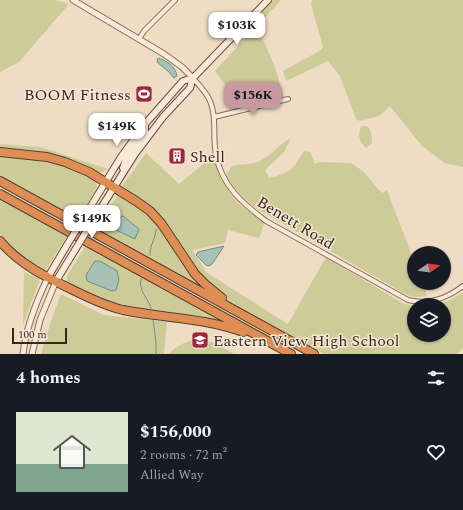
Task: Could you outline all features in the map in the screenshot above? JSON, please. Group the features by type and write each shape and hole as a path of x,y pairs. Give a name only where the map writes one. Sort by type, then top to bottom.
{"highway":[{"path":"0,152 47,157 78,167 106,182 143,206 161,223 185,261 205,284 255,321"},
{"path":"0,181 314,354"},
{"path":"0,194 291,354"},
{"path":"0,241 24,263 56,282 92,299 122,310 213,324 265,339"}],"main road":[{"path":"48,277 121,157 145,124 183,81 192,78 268,0"},
{"path":"56,282 120,177 155,126 190,88 192,78"},
{"path":"120,177 126,159 145,131 145,124"}],"street":[{"path":"73,0 174,61 192,78"},
{"path":"139,39 144,31 175,0"},
{"name":"Benett Road","path":"192,78 207,96 214,117 216,155 224,178 233,193 247,207 266,221 408,300 418,302 434,302 445,298 463,286"},
{"path":"214,117 288,99"},
{"path":"22,354 32,315 48,277"},
{"path":"32,354 40,320 56,282"}],"shaded area":[{"path":"0,0 56,0 69,4 19,62 0,72"},
{"path":"273,0 281,0 261,22 258,17"},
{"path":"312,0 463,0 463,167 445,163 422,146 390,106 379,116 360,121 356,119 340,76 328,61 286,81 283,71 321,50 323,47 312,8"},
{"path":"255,28 265,44 275,67 283,95 281,97 241,106 215,71"},
{"path":"158,58 170,64 175,70 177,76 174,78 157,62"},
{"path":"362,126 367,126 371,134 372,143 366,148 359,135"},
{"path":"291,138 284,152 265,170 269,178 290,170 305,151 310,152 315,164 320,162 351,163 364,172 383,193 387,190 408,246 407,246 407,290 425,290 427,296 414,297 407,295 259,210 237,190 226,175 232,166 260,161"},
{"path":"0,144 40,147 108,169 98,173 87,166 43,152 0,148"},
{"path":"146,153 179,184 213,156 226,187 232,195 245,209 265,222 259,238 228,230 225,243 192,250 207,273 288,324 326,257 402,303 407,304 407,342 451,342 451,299 463,292 463,348 457,354 324,354 229,301 204,280 192,264 164,218 150,205 122,186"},
{"path":"0,154 50,160 76,169 98,181 97,188 77,219 0,177"},
{"path":"119,193 139,205 159,224 202,284 201,286 95,229"},
{"path":"0,199 68,235 45,271 23,258 0,234"},
{"path":"123,216 139,229 135,239 116,230 117,222"},
{"path":"86,245 227,322 109,302 95,297 65,282 67,281 67,276"},
{"path":"224,246 213,263 209,266 196,255 198,252"},
{"path":"95,261 100,261 117,271 119,280 116,290 112,291 87,281 86,275"},
{"path":"24,272 40,279 23,325"},
{"path":"61,294 104,315 167,322 164,354 41,354"},
{"path":"190,341 213,342 234,354 169,354 178,346"}],"waterway":[{"path":"150,255 156,229"},
{"path":"141,279 140,283 142,290 151,308"},
{"path":"153,319 156,354"}],"place":[{"name":"BOOM Fitness","path":"144,94"},
{"name":"Shell","path":"177,156"},
{"name":"Eastern View High School","path":"200,340"}]}
